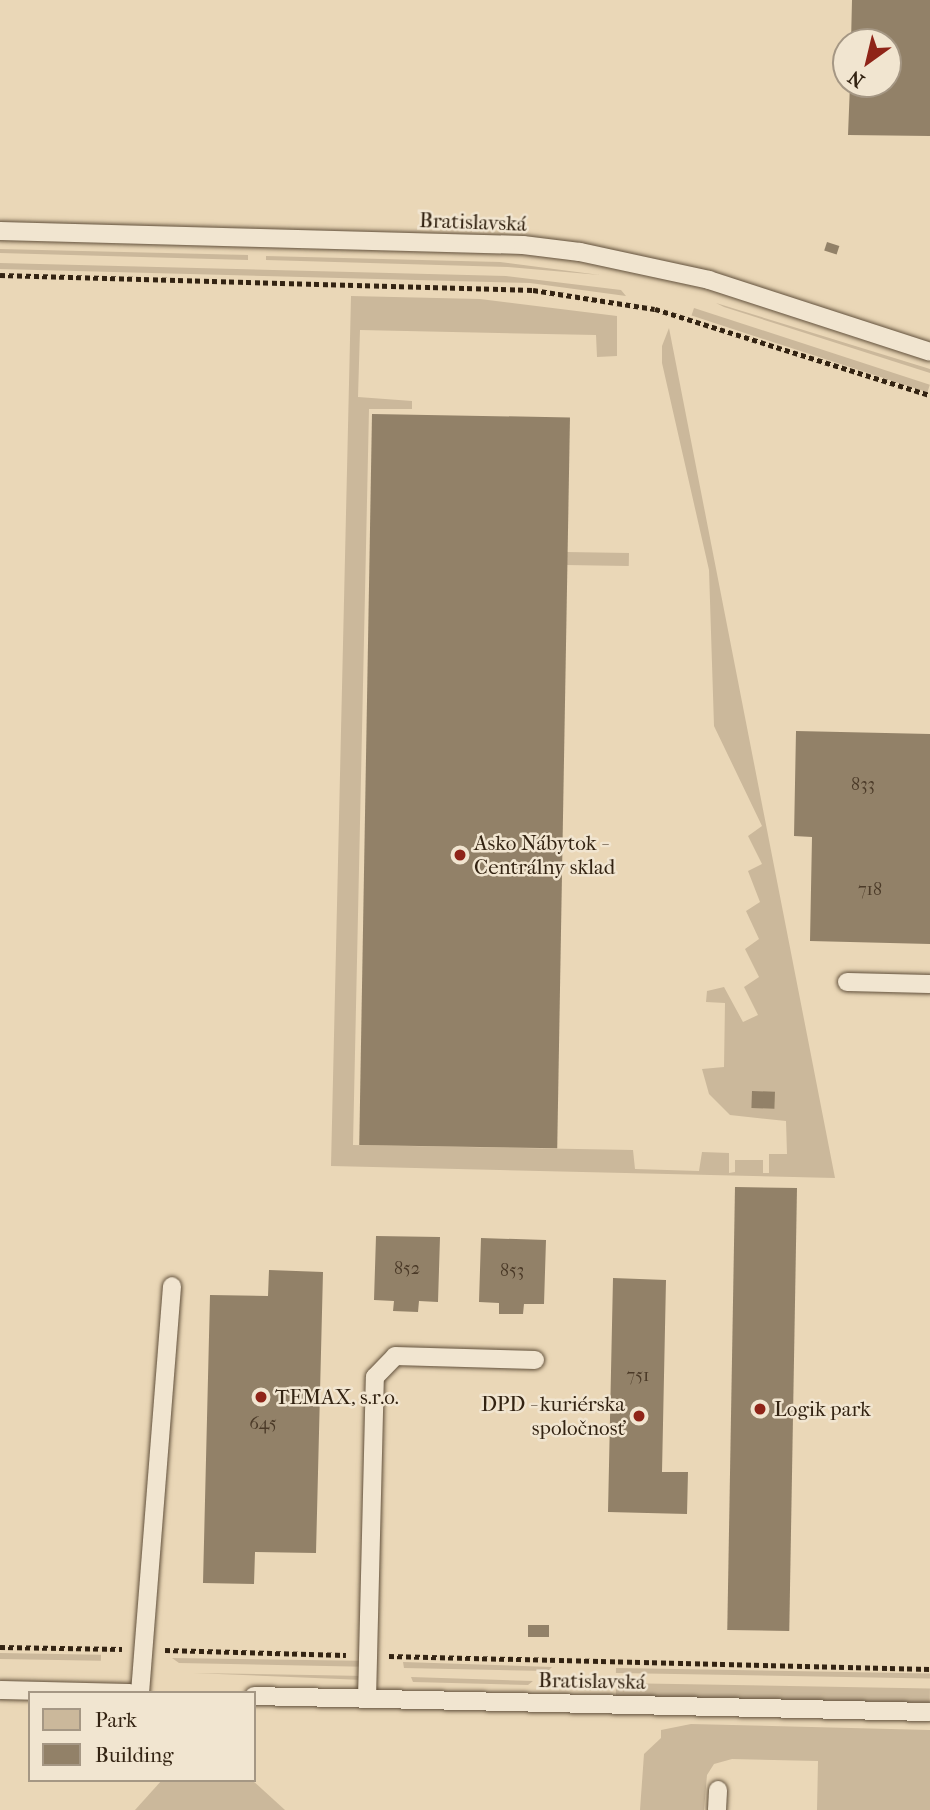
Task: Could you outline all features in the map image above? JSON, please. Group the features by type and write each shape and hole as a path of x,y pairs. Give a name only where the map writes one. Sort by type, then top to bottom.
{"lane":[{"name":"Bratislavská","path":"0,231 509,245 580,252 709,280 930,352"},
{"path":"847,982 930,984"},
{"path":"140,1691 172,1286"},
{"path":"367,1699 375,1377 395,1356 535,1360"},
{"path":"0,1690 43,1691"},
{"name":"Bratislavská","path":"256,1696 930,1712"},
{"path":"717,1810 718,1790"}],"path":[{"path":"0,275 533,290 654,309 930,395"},
{"path":"0,1647 930,1669"}],"green space":[{"path":"0,249 248,255 248,260 0,253"},
{"path":"266,256 500,262 600,275 508,267 266,260"},
{"path":"0,263 506,276 621,290 626,296 530,283 0,269"},
{"path":"351,296 480,299 617,316 617,356 597,357 596,335 360,330 358,397 412,401 412,409 369,409 353,1145 633,1150 635,1169 699,1171 702,1152 729,1153 729,1173 735,1172 735,1160 763,1160 763,1173 769,1173 769,1154 787,1154 786,1121 730,1115 709,1094 702,1069 724,1067 725,1003 706,1002 707,991 724,987 743,1022 758,1015 744,987 759,977 745,949 759,939 746,911 760,902 748,871 762,864 748,836 762,826 714,726 709,570 662,363 662,346 669,328 835,1178 331,1166"},
{"path":"716,303 930,369 930,373 724,307"},
{"path":"694,308 930,385 927,392 692,316"},
{"path":"566,552 629,553 629,566 566,565"},
{"path":"0,1653 101,1655 101,1661 0,1659"},
{"path":"172,1658 375,1661 375,1667 179,1663"},
{"path":"403,1662 552,1667 548,1671 404,1668"},
{"path":"616,1668 930,1673 930,1678 616,1673"},
{"path":"193,1673 366,1676 364,1680"},
{"path":"411,1677 533,1681 528,1685 413,1682"},
{"path":"616,1683 930,1688 930,1702 616,1697"},
{"path":"691,1724 930,1730 930,1810 817,1810 818,1761 732,1759 714,1764 707,1775 704,1810 640,1810 644,1754 661,1738 661,1730"},
{"path":"160,1782 254,1782 285,1810 135,1810"}],"building":[{"path":"852,0 930,0 930,136 848,135 849,98 902,98 902,28 851,28"},
{"path":"827,242 839,246 837,255 824,251"},
{"name":"Asko Nábytok - Centrálny sklad","path":"372,414 570,417 557,1148 359,1145"},
{"path":"796,731 930,734 930,944 810,941 812,837 794,836"},
{"path":"752,1091 775,1092 774,1109 751,1108"},
{"name":"Logik park","path":"735,1187 797,1188 789,1631 727,1630"},
{"path":"376,1236 440,1237 438,1302 419,1301 418,1312 393,1311 394,1301 374,1300"},
{"path":"481,1238 546,1240 544,1304 524,1304 523,1314 499,1314 499,1303 479,1302"},
{"path":"269,1270 323,1272 316,1553 255,1552 254,1584 203,1583 210,1295 268,1296"},
{"path":"613,1278 666,1280 662,1472 688,1472 687,1514 608,1512"},
{"path":"528,1625 549,1625 549,1637 528,1637"}],"place":[{"name":"Asko Nábytok - Centrálny sklad","path":"460,855"},
{"name":"TEMAX, s.r.o.","path":"261,1397"},
{"name":"Logik park","path":"760,1409"},
{"name":"DPD - kuriérska spoločnosť","path":"639,1416"}]}
